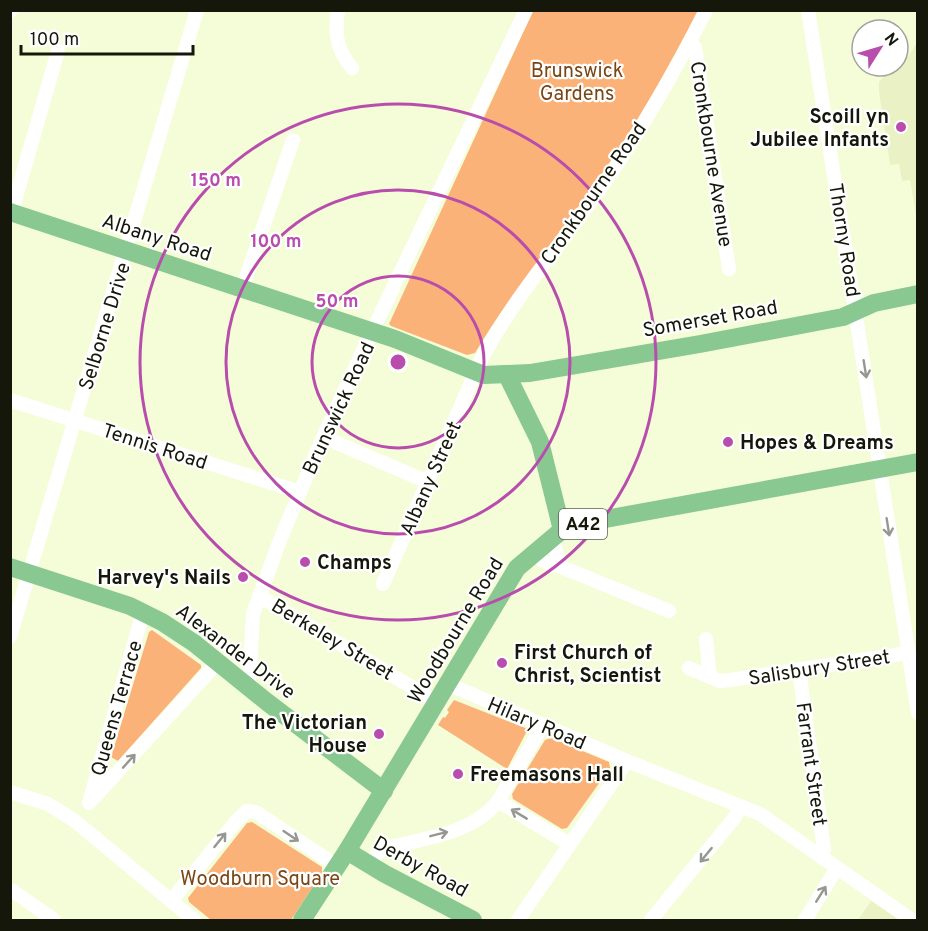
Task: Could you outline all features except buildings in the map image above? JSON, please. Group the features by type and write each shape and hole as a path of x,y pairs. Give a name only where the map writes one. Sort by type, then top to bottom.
{"main road":[{"name":"Albany Road","path":"11,214 373,332 476,373 507,375"},
{"name":"Somerset Road","path":"507,375 700,344 843,317 874,303 918,294"},
{"path":"507,375 540,442 557,533"},
{"name":"Woodbourne Road","path":"302,921 347,851 509,580 517,568 557,533 589,522 918,462"},
{"name":"Alexander Drive","path":"10,567 144,612 194,643 384,790"},
{"name":"Derby Road","path":"347,851 471,920"}],"street":[{"name":"Selborne Drive","path":"10,637 197,10"},
{"path":"338,10 338,46 341,55 352,68"},
{"name":"Brunswick Road","path":"246,685 249,681 253,614 300,492 323,437 526,10"},
{"name":"Cronkbourne Road","path":"476,373 497,330 609,176 647,116 706,10"},
{"name":"Thorny Road","path":"808,10 880,469 911,634 908,652 918,713"},
{"name":"Cronkbourne Avenue","path":"689,43 695,47 729,268"},
{"path":"11,214 58,51"},
{"path":"242,289 292,140"},
{"name":"Albany Street","path":"383,584 476,373"},
{"name":"Tennis Road","path":"10,400 300,492"},
{"path":"323,437 428,482"},
{"path":"557,533 560,567"},
{"path":"531,555 669,611"},
{"name":"Berkeley Street","path":"259,596 437,702"},
{"name":"Queens Terrace","path":"144,612 89,803 218,662"},
{"path":"706,639 710,677"},
{"name":"Salisbury Street","path":"689,668 720,681 908,652"},
{"name":"Farrant Street","path":"799,670 824,849 822,858"},
{"name":"Hilary Road","path":"448,684 627,761 760,814 912,921"},
{"path":"370,864 381,849 457,830 481,819 498,801 543,725"},
{"path":"518,921 627,761"},
{"path":"10,792 48,804 75,821 194,921"},
{"path":"498,801 569,844"},
{"path":"651,921 735,818 740,807"},
{"path":"171,901 247,811 256,812 337,866"},
{"path":"805,921 837,868"},
{"path":"13,891 54,921"}],"shaded area":[{"name":"Scoill yn Jubilee Infants","path":"917,43 917,220 910,180 902,181 899,164 890,165 879,91 879,82 882,78 910,78 910,54"},
{"path":"871,901 899,920 858,920"}],"green space":[{"name":"Brunswick Gardens","path":"533,11 699,11 654,93 604,172 505,306 475,353 467,355 389,324"},
{"path":"152,630 201,665 201,668 118,761 111,757 149,632"},
{"path":"454,700 528,729 507,769 438,725 449,712 447,710"},
{"path":"551,738 609,762 610,768 567,828 562,829 513,799 512,794 545,740"},
{"name":"Woodburn Square","path":"252,822 322,867 322,873 291,920 211,920 189,902 188,898 247,823"}],"place":[{"name":"Scoill yn Jubilee Infants","path":"901,127"},
{"name":"Hopes & Dreams","path":"728,442"},
{"name":"Champs","path":"305,562"},
{"name":"Harvey's Nails","path":"243,577"},
{"name":"First Church of Christ, Scientist","path":"502,663"},
{"name":"The Victorian House","path":"379,734"},
{"name":"Freemasons Hall","path":"458,774"}]}
